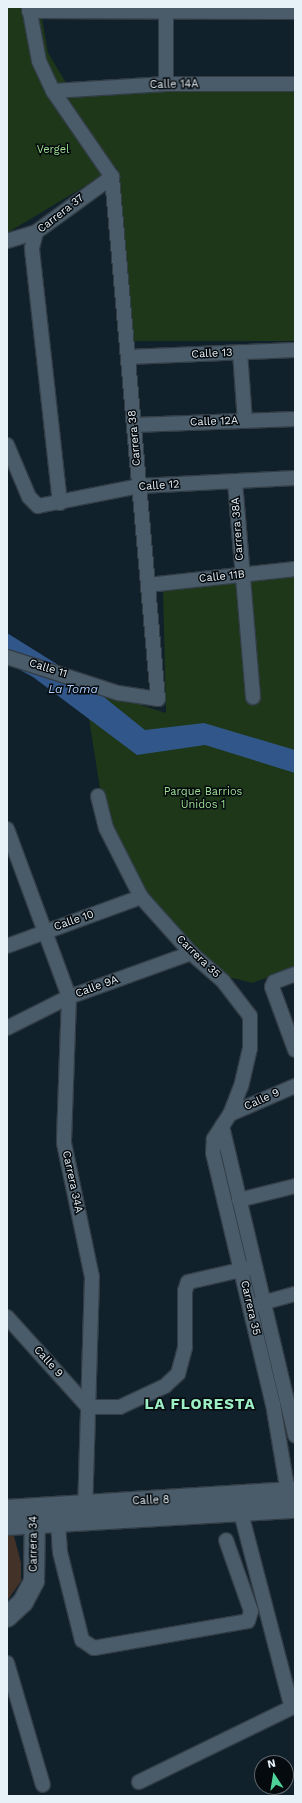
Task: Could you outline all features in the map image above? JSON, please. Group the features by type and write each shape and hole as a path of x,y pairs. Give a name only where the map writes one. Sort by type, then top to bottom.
{"main road":[{"name":"Calle 8","path":"7,1525 34,1516 293,1498"},
{"name":"Calle 8","path":"7,1510 58,1523 86,1512 241,1513 293,1498"},
{"name":"Carrera 34","path":"7,1617 22,1602 34,1581 34,1516"}],"street":[{"path":"112,177 53,91 39,61 29,9 166,9 295,12"},
{"path":"166,9 166,84"},
{"name":"Calle 14A","path":"53,91 166,84 295,84"},
{"name":"Carrera 37","path":"60,503 32,248 36,232 112,177"},
{"name":"Carrera 38","path":"112,177 158,699"},
{"path":"7,241 36,232"},
{"name":"Calle 13","path":"128,357 295,350"},
{"path":"240,352 245,421"},
{"name":"Calle 12A","path":"134,425 295,419"},
{"name":"Calle 12","path":"7,445 29,497 38,506 60,503 140,486 295,478"},
{"name":"Carrera 38A","path":"235,482 241,575 253,697"},
{"name":"Calle 11B","path":"148,586 295,569"},
{"name":"Calle 11","path":"7,657 89,682 118,693 158,699"},
{"name":"Carrera 35","path":"98,796 106,828 141,897 190,952 223,981 250,1016 250,1048 230,1114 214,1138 213,1153 273,1404 293,1498"},
{"name":"Carrera 34A","path":"7,829 42,932 68,997 64,1143 92,1277 86,1512"},
{"name":"Calle 10","path":"7,946 141,897"},
{"name":"Calle 9A","path":"7,1028 68,997 190,952"},
{"path":"295,974 274,982 272,987 295,1050"},
{"name":"Calle 9","path":"230,1114 295,1086"},
{"name":"Carrera 35","path":"222,1126 256,1266 263,1303 291,1400 295,1436"},
{"path":"239,1200 295,1186"},
{"path":"88,1407 120,1407 145,1398 178,1374 185,1347 185,1291 188,1282 256,1266"},
{"path":"250,1306 295,1294"},
{"name":"Calle 9","path":"7,1317 88,1407"},
{"path":"139,1782 293,1706 241,1513"},
{"path":"58,1523 60,1552 82,1640 94,1648 248,1621 250,1611 226,1540"},
{"path":"7,1663 43,1785"}],"green space":[{"name":"Vergel","path":"7,7 40,7 48,53 71,91 295,89 295,341 132,341 117,167 7,233"},
{"name":"Parque Barrios Unidos 1","path":"295,576 295,967 253,983 224,976 150,896 104,814 84,687 166,713 163,590"}],"water":[{"name":"La Toma","path":"7,633 84,681 145,730 204,723 295,750 295,773 205,745 137,755 33,677 7,663"}],"building":[{"path":"7,1536 14,1536 21,1563 21,1581 7,1601"}],"district":[{"name":"LA FLORESTA","path":"200,1405"}]}
